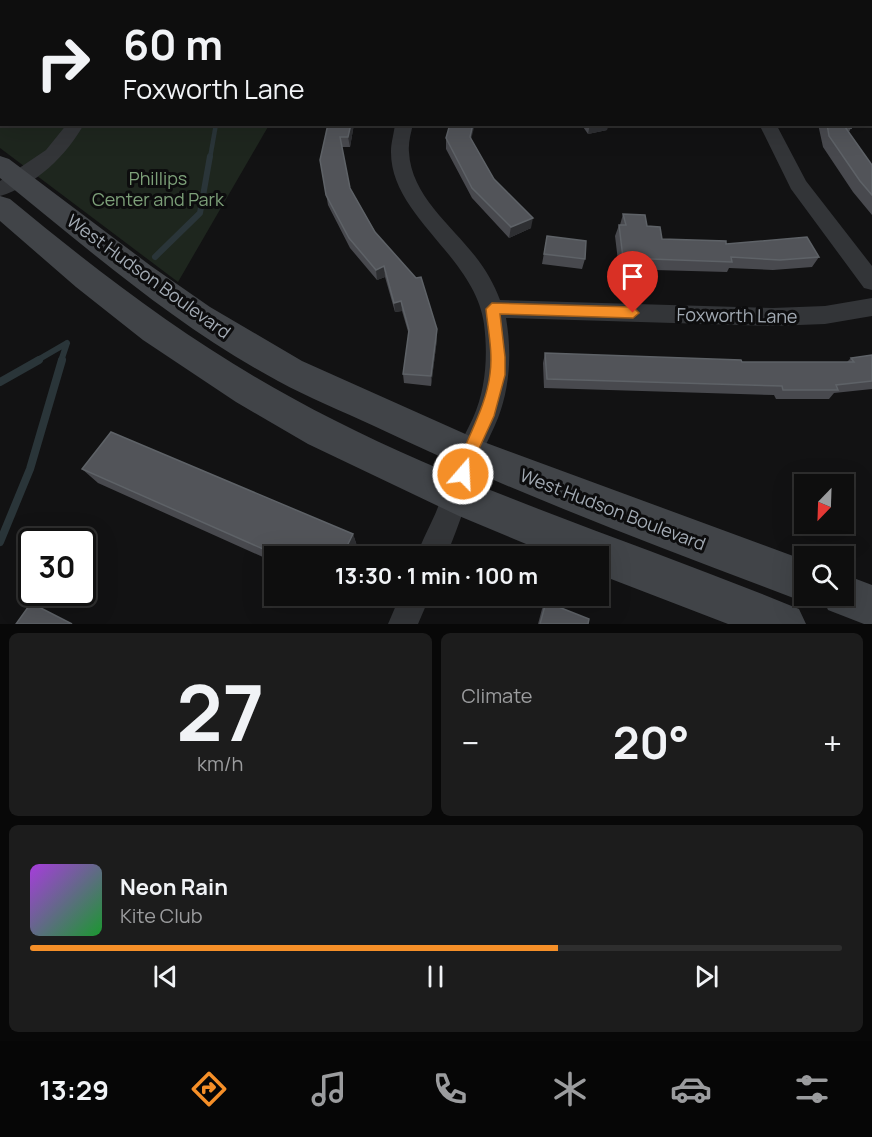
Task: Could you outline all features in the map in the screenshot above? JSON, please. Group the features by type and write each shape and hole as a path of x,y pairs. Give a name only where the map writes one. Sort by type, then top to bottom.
{"main road":[{"name":"West Hudson Boulevard","path":"4,185 210,322 290,370 469,453 615,511 794,577"},
{"name":"West Hudson Boulevard","path":"4,185 114,301 179,348 281,410 369,456 456,495 577,545 784,624"},
{"path":"854,599 872,606"}],"street":[{"path":"4,185 54,155 69,138 75,126"},
{"path":"404,126 401,160 405,179 422,208 471,263 486,290 492,309 498,357 498,375 487,416 469,453 456,495 435,546"},
{"path":"768,126 798,184 872,282"},
{"name":"Foxworth Lane","path":"492,309 773,317 825,315 872,307"},
{"path":"403,624 411,606"}],"green space":[{"name":"Phillips Center and Park","path":"0,126 268,126 178,282 0,148"}],"building":[{"path":"328,126 351,126 348,137 340,137 350,188 375,232 416,278 421,277 437,329 431,376 403,374 409,330 401,301 394,303 384,266 376,270 349,238 326,195 320,160"},
{"path":"449,126 473,126 470,137 494,179 533,218 511,227 472,188 446,138"},
{"path":"827,126 850,126 851,128 845,127 872,165 872,195 860,181 829,136"},
{"path":"623,214 645,215 647,226 660,227 662,239 726,241 726,244 807,237 819,257 780,260 731,257 732,262 623,258 619,225 626,225"},
{"path":"547,236 586,241 585,259 544,254"},
{"path":"545,353 741,360 742,362 854,362 851,358 872,355 872,381 836,385 838,390 783,390 782,386 547,379"},
{"path":"111,432 353,534 347,546 264,546 264,549 82,469"},
{"path":"29,606 37,606 72,624 16,624"},
{"path":"545,606 556,606 589,619 588,624 540,624"}],"waterway":[{"path":"210,158 216,126"},
{"path":"155,257 200,213 210,156"},
{"path":"36,361 67,343 61,361"},
{"path":"0,382 39,360"},
{"path":"0,542 30,469 62,360"}],"route":[{"path":"463,474 469,453 487,416 498,375 492,309 633,313"}]}
